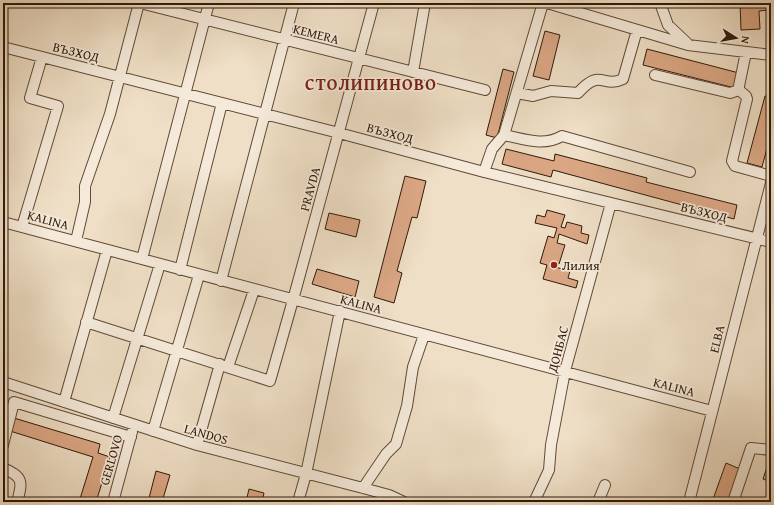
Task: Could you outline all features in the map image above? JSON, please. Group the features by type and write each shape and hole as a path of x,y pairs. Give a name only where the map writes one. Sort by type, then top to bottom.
{"street":[{"name":"KEMERA","path":"140,3 485,90"},
{"path":"76,241 85,202 85,186 110,114 140,3"},
{"path":"142,260 209,3"},
{"path":"221,281 294,3"},
{"name":"PRAVDA","path":"224,366 270,381 374,3"},
{"path":"413,72 425,3"},
{"path":"484,172 490,153 504,135 543,3"},
{"path":"547,3 688,45 771,55"},
{"path":"660,3 668,25 688,45"},
{"path":"517,93 533,96 551,91 578,93 587,83 596,79 616,82 623,80 637,30"},
{"name":"ВЪЗХОД","path":"3,47 339,132 484,172 771,242"},
{"path":"739,90 746,52"},
{"path":"22,227 58,106 30,98 42,57"},
{"path":"655,75 730,93 739,90"},
{"path":"739,90 746,96 747,100 732,161 735,166 771,176"},
{"path":"180,270 222,103"},
{"path":"504,135 543,143 554,141 562,136 690,172"},
{"name":"ELBA","path":"689,502 771,183"},
{"name":"ДОНБАС","path":"534,502 549,470 551,445 565,371 611,203"},
{"name":"KALINA","path":"3,222 712,411"},
{"path":"64,402 106,250"},
{"path":"113,418 160,264"},
{"path":"154,432 199,275"},
{"path":"197,446 224,366 254,290"},
{"path":"298,502 306,474 340,311"},
{"path":"86,322 224,366"},
{"path":"363,488 386,454 396,444 407,406 413,367 424,335"},
{"name":"LANDOS","path":"3,382 197,446 389,495 404,502"},
{"path":"3,445 14,402 131,438"},
{"name":"GERLOVO","path":"113,502 134,426"},
{"path":"733,502 751,448 771,450"},
{"path":"3,468 17,474 20,479 22,486 17,502"},
{"path":"598,502 605,485"}],"building":[{"path":"740,3 768,3 769,10 759,11 760,29 741,30"},
{"path":"768,3 771,3 771,31 769,31"},
{"path":"545,31 560,35 549,80 533,76"},
{"path":"647,49 739,73 735,88 643,65"},
{"path":"503,69 514,72 497,138 486,135"},
{"path":"765,96 771,97 771,133 762,167 747,163"},
{"path":"506,149 554,161 555,154 647,178 646,182 737,205 734,219 553,170 551,177 502,164"},
{"path":"405,176 426,181 417,218 412,217 397,271 402,273 394,303 374,297"},
{"path":"547,210 565,215 561,227 565,228 567,222 582,226 581,233 589,235 587,244 559,234 557,243 565,245 559,264 552,262 551,266 570,271 568,278 578,281 576,288 543,279 547,265 540,263 548,236 554,238 557,228 535,223 537,215 545,217"},
{"path":"329,213 360,220 356,237 325,229"},
{"path":"317,269 359,281 355,297 312,284"},
{"path":"14,418 100,444 98,453 110,457 96,502 79,502 93,457 10,431"},
{"path":"726,463 740,469 728,502 712,502"},
{"path":"768,464 771,465 771,482 763,479"},
{"path":"156,471 170,475 162,502 148,502"},
{"path":"249,489 264,493 262,502 246,502"}],"place":[{"name":"Лилия","path":"554,265"}],"district":[{"name":"СТОЛИПИНОВО","path":"371,83"}]}
